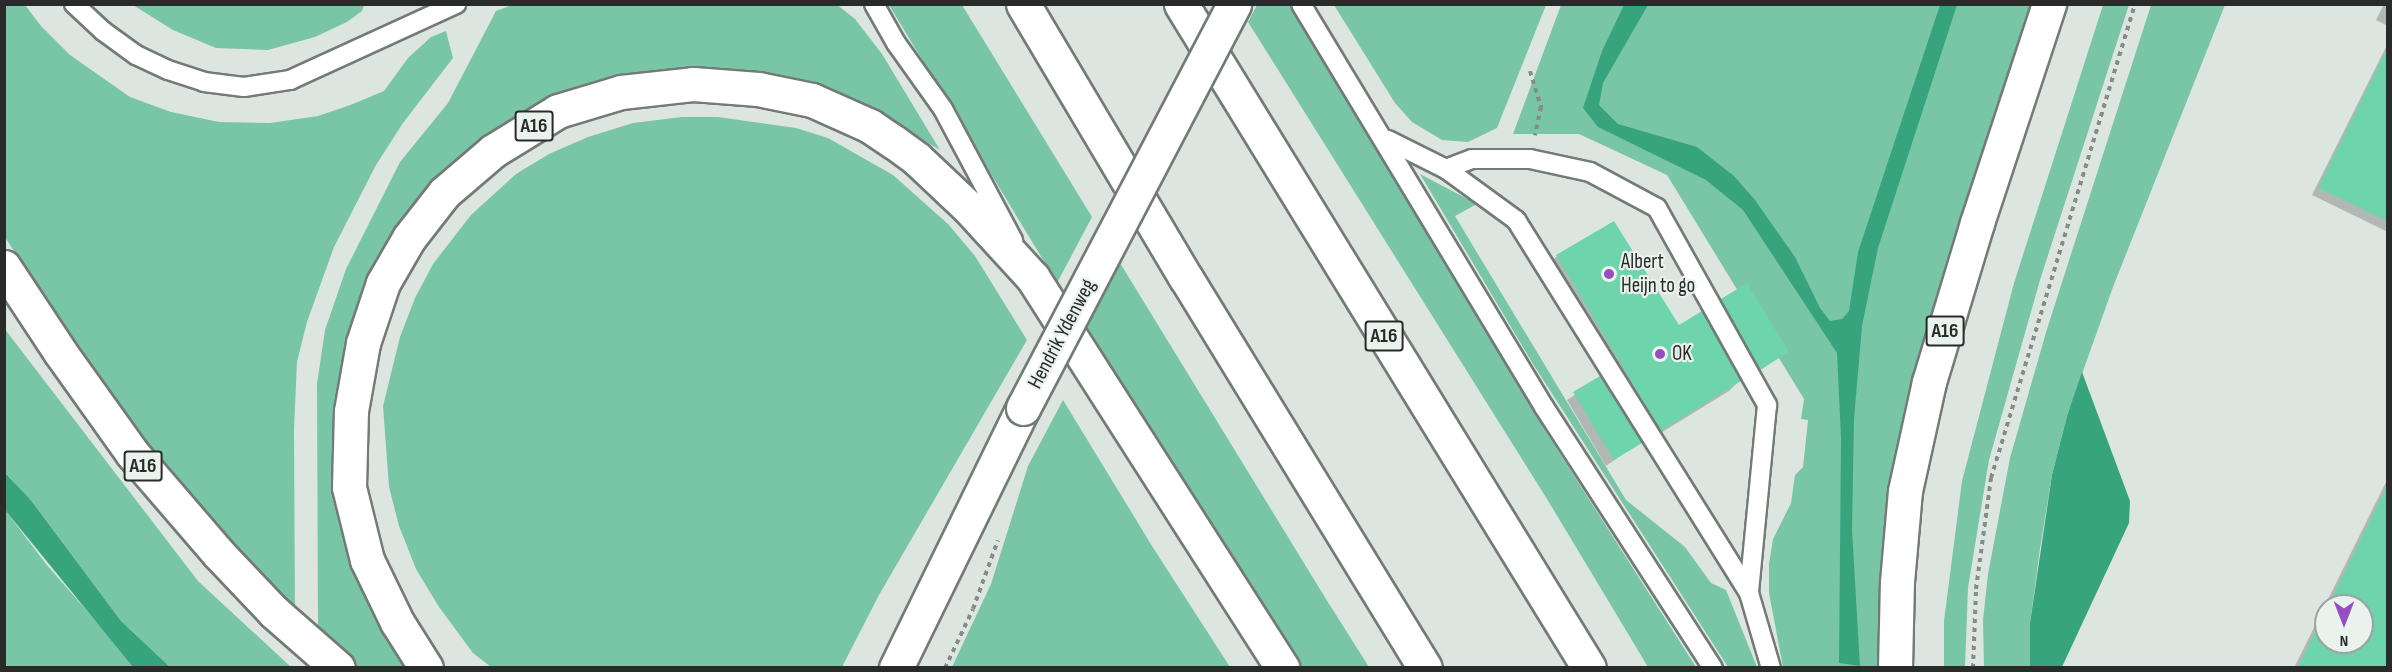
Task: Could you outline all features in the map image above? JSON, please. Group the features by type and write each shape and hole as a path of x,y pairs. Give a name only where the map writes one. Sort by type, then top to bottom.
{"main road":[{"path":"1023,4 1186,278 1425,668"},
{"name":"A16","path":"1181,4 1588,668"},
{"name":"Hendrik Ydenweg","path":"896,668 1023,408 1234,4"},
{"name":"A16","path":"1895,668 1897,582 1905,491 1929,382 1977,223 2049,4"},
{"name":"A16","path":"426,668 397,622 367,560 349,487 351,411 363,343 383,283 410,238 444,193 493,151 558,111 621,92 693,84 758,88 812,100 870,126 917,159 968,207 1033,278 1281,668"},
{"name":"A16","path":"4,267 60,352 132,453 218,553 273,612 338,668"}],"lane":[{"path":"74,4 103,31 147,60 204,82 244,87 290,80 456,4"},
{"name":"A16","path":"874,4 897,43 943,109 1033,278"},
{"path":"1301,4 1544,406 1713,668"},
{"path":"1384,138 1422,160 1446,170 1516,220 1749,594 1771,668"},
{"path":"1446,170 1472,159 1530,159 1590,172 1657,208 1767,405 1749,594"}],"path":[{"path":"1973,668 1977,589 1991,478 2135,4"},
{"path":"1530,71 1541,107 1530,159"},
{"path":"945,668 973,609 1001,529"}],"shaded area":[{"path":"515,4 836,4 855,19 882,54 940,150 859,102 813,84 753,72 703,70 648,74 437,185 343,415 413,667 356,667 318,633 317,384 325,330 346,269 400,162 448,103 496,11"},
{"path":"4,5 25,5 41,26 70,55 130,97 171,112 219,122 270,123 318,116 353,104 384,91 408,58 431,37 446,31 453,58 403,123 376,165 334,247 307,322 297,362 294,429 295,613 277,597 160,460 86,365 5,237"},
{"path":"133,5 364,5 362,11 347,22 315,37 268,50 216,48 173,30"},
{"path":"889,5 962,5 1092,217 1057,283"},
{"path":"1257,5 1289,5 1548,435 1696,667 1648,667 1547,499 1248,22"},
{"path":"1334,5 1546,5 1497,128 1468,142 1442,140 1412,122 1395,103"},
{"path":"1561,5 2043,5 1978,200 1886,667 1783,667 1769,593 1769,564 1773,539 1791,503 1795,475 1803,467 1808,420 1801,419 1804,399 1667,175 1579,134 1513,134"},
{"path":"1624,5 1648,5 1603,83 1599,105 1618,124 1697,147 1734,176 1755,200 1795,257 1820,308 1830,321 1842,319 1849,311 1858,252 1940,5 1957,5 1878,248 1862,326 1854,419 1852,530 1860,666 1839,663 1841,438 1837,353 1743,210 1706,180 1598,127 1583,108 1602,51"},
{"path":"2103,5 2129,5 2040,280 1989,460 1968,588 1965,667 1944,667 1944,621 1962,481 2014,283"},
{"path":"2151,5 2225,5 2113,287 2067,416 2052,475 2040,549 2030,623 2030,667 1984,668 1983,620 1988,574 2010,458 2047,329"},
{"path":"682,117 718,117 796,128 828,138 893,175 948,224 975,256 1027,340 879,595 842,667 491,667 473,653 439,607 416,569 399,526 389,487 383,406 400,337 415,298 433,264 471,215 516,174 549,154 588,137 633,123"},
{"path":"1420,174 1477,204 1455,216 1626,500 1685,547 1711,583 1726,590 1757,667 1728,667 1533,364"},
{"path":"1120,263 1369,667 1299,667 1084,329"},
{"path":"4,328 198,581 291,667 170,667 121,621 30,499 5,473"},
{"path":"2082,372 2130,501 2129,523 2062,667 2030,667 2030,623 2052,475 2067,416"},
{"path":"1063,400 1152,546 1230,667 952,667 991,584 1028,466"},
{"path":"5,473 30,499 121,621 170,667 133,667 5,510"},
{"path":"5,510 46,564 130,660 133,667 8,668 5,663"}],"building":[{"path":"2388,47 2388,221 2318,188"},
{"path":"1614,221 1679,325 1702,311 1741,381 1661,431 1556,255"},
{"path":"1747,283 1789,352 1760,370 1721,299"},
{"path":"1600,376 1642,443 1614,460 1573,392"},
{"path":"2388,484 2388,668 2298,668 2314,634 2314,654 2374,654 2374,594 2334,594"}],"place":[{"name":"Albert Heijn to go","path":"1609,274"},
{"name":"OK","path":"1660,354"}]}
